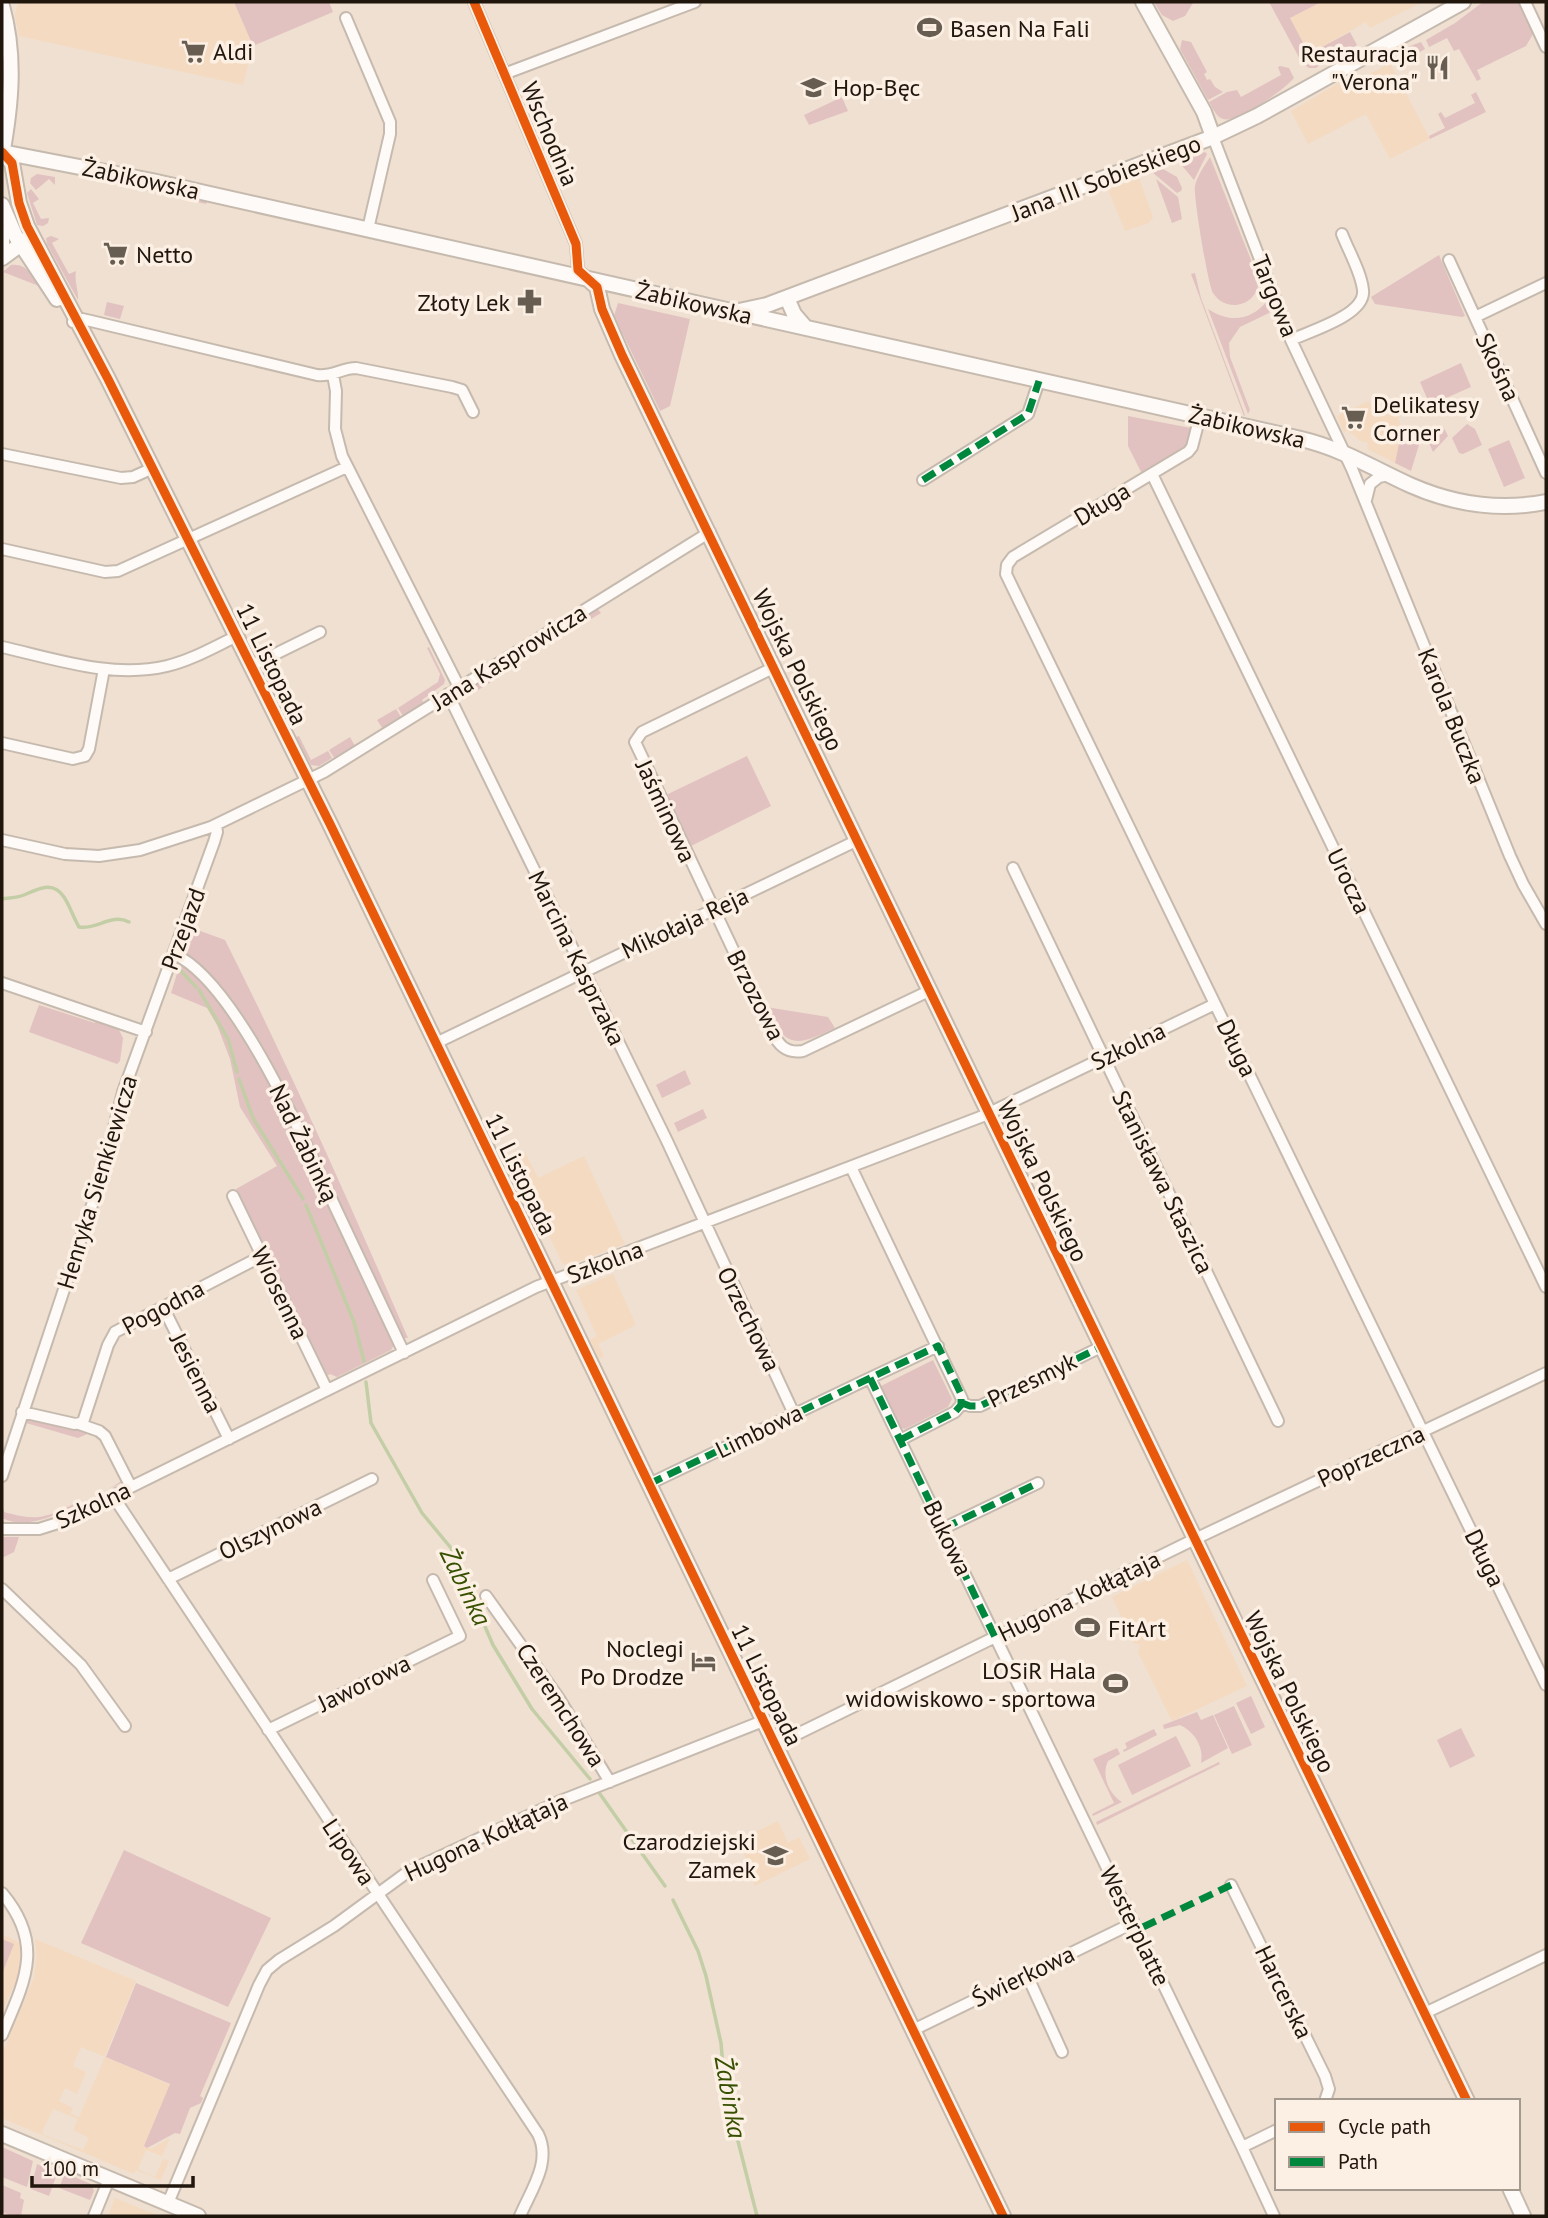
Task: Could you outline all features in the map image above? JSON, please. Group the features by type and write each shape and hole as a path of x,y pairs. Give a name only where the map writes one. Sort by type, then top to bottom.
{"street":[{"name":"Wschodnia","path":"474,2 576,244 577,268 588,279"},
{"path":"504,74 695,2"},
{"path":"1143,2 1204,112 1213,138"},
{"name":"Jana III Sobieskiego","path":"730,311 753,309 787,298 1213,138 1464,2"},
{"path":"1525,2 1546,47"},
{"path":"2,6 9,36 11,71 2,153"},
{"path":"346,18 390,122 390,134 368,229"},
{"name":"Targowa","path":"1213,138 1291,340 1344,452"},
{"name":"Żabikowska","path":"2,153 38,158 368,229 1308,441 1344,452 1422,490 1462,502 1506,506 1546,502"},
{"name":"11 Listopada","path":"2,153 10,159 26,240"},
{"path":"14,174 21,164 38,158"},
{"name":"11 Listopada","path":"2,205 89,342 189,539 436,1042 1003,2216"},
{"path":"2,233 2,247"},
{"path":"1291,340 1351,313 1362,300 1363,289 1342,234"},
{"path":"2,258 26,240"},
{"name":"Skośna","path":"1450,260 1546,473"},
{"name":"Wojska Polskiego","path":"588,279 597,287 610,328 710,532 769,670 858,840 1466,2099"},
{"path":"1475,317 1546,283"},
{"path":"787,298 794,314 806,328"},
{"path":"76,321 91,321 317,375 333,375 348,368 356,368 457,388 464,394 473,412"},
{"path":"333,375 336,391 335,429 347,467 460,687"},
{"path":"923,480 1028,414 1038,381"},
{"name":"Długa","path":"1200,416 1190,450 1013,557 1007,565 1006,574 1546,1685"},
{"name":"Karola Buczka","path":"1344,452 1510,856 1546,924"},
{"path":"2,454 121,478 133,477 153,468"},
{"path":"2,550 114,572 347,467"},
{"name":"Urocza","path":"1152,474 1546,1287"},
{"path":"1366,503 1370,484 1378,477 1389,475"},
{"name":"Jana Kasprowicza","path":"2,839 65,854 110,855 152,847 216,825 308,781 710,532"},
{"name":"11 Listopada","path":"251,666 320,632"},
{"path":"2,647 104,669 136,671 169,665 198,655 237,636"},
{"path":"2,743 73,759 85,756 89,750 104,669"},
{"name":"Jaśminowa","path":"713,910 635,742 642,732 769,670"},
{"name":"Marcina Kasprzaka","path":"448,694 705,1223"},
{"name":"Przejazd","path":"146,1032 215,839 216,825"},
{"name":"Mikołaja Reja","path":"436,1042 858,840"},
{"name":"Stanisława Staszica","path":"1013,868 1278,1421"},
{"name":"Brzozowa","path":"713,910 776,1041 785,1049 803,1051 931,990"},
{"name":"Nad Żabinką","path":"174,954 190,964 214,989 276,1082 404,1353"},
{"path":"2,983 146,1032"},
{"name":"Szkolna","path":"2,1529 46,1527 552,1281 989,1113 1215,1004"},
{"name":"Henryka Sienkiewicza","path":"2,1476 101,1178 123,1092 146,1032"},
{"path":"851,1167 961,1394 962,1403 955,1412 900,1440"},
{"name":"Wiosenna","path":"233,1196 327,1390"},
{"name":"Orzechowa","path":"705,1223 794,1414"},
{"name":"Pogodna","path":"79,1424 87,1413 113,1335 119,1329 262,1256"},
{"name":"Jesienna","path":"163,1307 229,1439"},
{"path":"870,1378 938,1346"},
{"name":"Przesmyk","path":"962,1403 980,1405 1101,1347"},
{"name":"Poprzeczna","path":"1195,1539 1546,1373"},
{"name":"Limbowa","path":"649,1484 870,1378"},
{"name":"Bukowa","path":"870,1378 995,1637"},
{"path":"22,1412 99,1431 105,1436 131,1487"},
{"name":"Olszynowa","path":"168,1578 372,1479"},
{"path":"944,1528 1038,1483"},
{"name":"Lipowa","path":"113,1496 541,2140 543,2163 520,2216"},
{"name":"Hugona Kołłątaja","path":"775,1745 1195,1539"},
{"name":"Jaworowa","path":"268,1730 460,1636 433,1580"},
{"path":"2,1589 76,1659 125,1726"},
{"name":"Czeremchowa","path":"486,1595 558,1697 610,1782"},
{"name":"Westerplatte","path":"995,1637 1274,2216"},
{"name":"Hugona Kołłątaja","path":"168,2203 263,1977 279,1960 334,1926 402,1875 438,1857 532,1813 763,1721"},
{"name":"Harcerska","path":"1231,1885 1325,2076 1328,2089 1326,2099"},
{"path":"2,1894 23,1924 28,1958 22,1987 2,2035"},
{"name":"Świerkowa","path":"913,2030 1133,1923"},
{"path":"1424,2013 1546,1955"},
{"path":"1027,1975 1062,2052"},
{"path":"1242,2147 1275,2131"},
{"path":"2,2134 198,2216"},
{"path":"94,2216 109,2179"},
{"path":"1511,2190 1523,2216"}],"shaded area":[{"path":"18,2 234,2 253,46 243,85 19,36 15,15"},
{"path":"234,2 329,2 333,12 253,46"},
{"path":"1154,2 1193,3 1185,16 1173,21 1162,15"},
{"path":"1269,2 1321,2 1290,18 1309,54 1350,32 1357,45 1330,60 1328,58 1316,68 1309,68 1302,63"},
{"path":"1321,2 1423,2 1370,28 1366,22 1309,54 1290,18"},
{"path":"1483,2 1518,2 1533,34 1526,46 1477,70 1481,79 1477,81 1459,49 1454,51 1447,38 1429,47 1426,40"},
{"path":"1182,40 1191,42 1207,72 1204,74 1207,80 1210,79 1215,87 1223,92 1208,100 1180,49"},
{"path":"1421,42 1425,49 1407,60 1402,49"},
{"path":"1390,63 1430,139 1390,159 1366,114 1308,144 1291,111 1349,77 1359,80"},
{"path":"1280,66 1289,68 1294,78 1281,90 1239,116 1223,119 1209,102 1227,92 1237,90 1241,97 1281,75"},
{"path":"1476,92 1486,112 1430,139 1429,136 1445,128 1438,114 1441,112 1445,118 1475,103 1471,95"},
{"path":"842,97 848,111 809,125 804,115"},
{"path":"1205,152 1207,154 1194,180 1179,162"},
{"path":"1210,157 1259,280 1253,296 1240,304 1233,305 1219,300 1213,293 1208,274 1198,221 1195,186"},
{"path":"1163,169 1177,177 1181,191 1177,193 1152,172"},
{"path":"37,174 55,177 55,185 49,179 36,190 30,183 31,178"},
{"path":"1139,178 1153,217 1149,223 1125,231 1108,190"},
{"path":"1156,179 1178,197 1182,219 1172,223"},
{"path":"31,189 39,199 33,203 41,219 49,218 48,223 43,226 37,225 27,193"},
{"path":"144,190 161,190 207,202 206,204"},
{"path":"51,236 59,239 52,243 69,274 76,271 78,300 47,244 46,238"},
{"path":"1439,255 1465,316 1375,304 1371,297"},
{"path":"11,265 25,268 39,286 3,272"},
{"path":"1195,273 1201,298 1244,416 1191,274"},
{"path":"1267,301 1271,305 1269,313 1240,327 1229,343 1230,357 1250,410 1248,414 1208,309 1224,316 1239,318 1254,313"},
{"path":"107,302 124,306 120,319 104,315"},
{"path":"618,303 690,319 670,406 660,411 614,316"},
{"path":"1461,363 1471,387 1430,405 1420,382"},
{"path":"1369,401 1376,417 1395,409 1402,429 1395,463 1367,449 1368,443 1359,440 1347,430 1344,433 1337,416"},
{"path":"1128,416 1191,428 1186,445 1142,474 1128,446"},
{"path":"1467,424 1475,429 1482,445 1463,454 1459,453 1452,438"},
{"path":"1443,426 1448,436 1433,452 1428,441"},
{"path":"1402,429 1422,435 1411,471 1395,463"},
{"path":"1509,440 1525,478 1504,487 1488,449"},
{"path":"597,608 601,613 558,639 556,633"},
{"path":"429,647 445,680 444,684 422,700 424,703 403,716 398,708 438,682 440,674 427,648"},
{"path":"511,661 517,666 462,700 459,696 460,693"},
{"path":"396,709 401,717 383,729 377,720"},
{"path":"299,736 311,760 328,751 332,758 319,766 311,765 296,737"},
{"path":"350,737 355,746 335,759 329,750"},
{"path":"747,756 771,806 691,846 666,795"},
{"path":"199,899 205,899 195,929 225,940 320,1138 408,1338 403,1338 279,1077 226,992 183,950"},
{"path":"180,964 189,968 219,1003 269,1077 395,1343 391,1350 337,1377 330,1374 327,1376 236,1189 277,1166 240,1107 230,1059 217,1025 207,1008 171,993"},
{"path":"39,1005 95,1023 96,1020 117,1026 123,1038 120,1061 117,1064 29,1032"},
{"path":"766,1007 828,1017 835,1028 810,1039 793,1040 780,1031"},
{"path":"685,1070 691,1084 662,1098 656,1085"},
{"path":"703,1109 707,1118 678,1132 674,1123"},
{"path":"525,1152 538,1178 584,1156 625,1244 567,1266 562,1263 512,1159"},
{"path":"613,1274 636,1325 598,1344 604,1356 599,1359 590,1340 597,1336 576,1290"},
{"path":"933,1360 952,1399 948,1407 905,1429 901,1428 881,1386"},
{"path":"35,1418 82,1428 98,1434 109,1447 123,1480 103,1441 92,1432 78,1438 26,1423"},
{"path":"78,1502 79,1504 41,1520 21,1522 2,1518 2,1508 4,1512 35,1517 50,1514"},
{"path":"2,1537 19,1537 14,1552 2,1558"},
{"path":"1187,1560 1247,1686 1172,1721 1138,1652 1140,1645 1134,1643 1112,1597"},
{"path":"1251,1696 1265,1727 1251,1734 1236,1703"},
{"path":"1234,1706 1252,1745 1232,1754 1214,1715"},
{"path":"1197,1712 1201,1720 1213,1715 1228,1748 1201,1763 1200,1746 1190,1732 1180,1725 1164,1729 1163,1725"},
{"path":"1461,1728 1475,1756 1450,1768 1437,1740"},
{"path":"1154,1729 1157,1735 1124,1752 1127,1748 1125,1743"},
{"path":"1176,1736 1191,1766 1132,1795 1118,1765"},
{"path":"1117,1748 1120,1754 1108,1761 1105,1773 1110,1789 1122,1802 1093,1816 1092,1814 1114,1803 1093,1759"},
{"path":"1219,1762 1220,1764 1097,1825 1096,1822"},
{"name":"Czarodziejski Zamek","path":"778,1821 788,1843 799,1837 810,1859 755,1886 744,1863 747,1862 739,1840"},
{"path":"124,1850 271,1918 228,2007 81,1943"},
{"path":"2,1935 21,1943 22,1950 19,1974 2,2012"},
{"path":"2,1939 14,1944 2,1974"},
{"path":"35,1939 136,1981 105,2056 170,2085 144,2146 151,2149 170,2138 162,2156 146,2150 138,2169 155,2177 163,2159 169,2161 161,2180 136,2170 134,2174 2,2118 2,2054 34,1978 37,1956","holes":["81,2047 105,2057 79,2117 71,2114 73,2108 59,2101 65,2088 77,2094 86,2072 73,2066","53,2109 78,2119 73,2130 89,2138 83,2150 44,2135 42,2132"]},
{"path":"136,1983 231,2023 200,2096 203,2098 201,2103 190,2108 180,2134 175,2133 147,2148 144,2146 170,2084 106,2057"},
{"path":"2,2147 33,2161 27,2187 2,2177"},
{"path":"37,2164 57,2174 49,2196 31,2189"},
{"path":"65,2173 91,2184 94,2191 90,2200 59,2188"},
{"path":"2,2185 21,2193 20,2198 24,2200 21,2216 2,2212"},
{"path":"115,2198 159,2216 108,2216"}],"waterway":[{"name":"Żabinka","path":"2,899 19,897 50,887 64,897 79,927 116,919 129,922"},
{"name":"Żabinka","path":"180,970 196,987"},
{"name":"Żabinka","path":"199,990 228,1039 237,1072"},
{"name":"Żabinka","path":"239,1079 253,1118 303,1199"},
{"name":"Żabinka","path":"306,1205 354,1322 364,1361"},
{"name":"Żabinka","path":"366,1382 371,1423 422,1513 451,1548 493,1645 532,1709 590,1779"},
{"name":"Żabinka","path":"600,1794 665,1886"},
{"name":"Żabinka","path":"673,1900 698,1951 706,1976 721,2043 725,2090 757,2216"}],"marked path":[{"path":"923,480 1028,414 1039,381"},
{"path":"900,1440 955,1412 961,1405 961,1394 938,1346 870,1378 995,1637"},
{"path":"962,1403 980,1406 1101,1347"},
{"path":"649,1484 870,1378"},
{"path":"944,1528 1038,1483"},
{"path":"1143,1927 1231,1885"}],"cycle path":[{"path":"474,2 576,244 578,270 597,287 602,309 622,355 1466,2099"},
{"path":"2,152 12,163 19,203 27,226 108,379 330,824 1003,2216"}],"place":[{"name":"Basen Na Fali","path":"930,28"},
{"name":"Aldi","path":"193,51"},
{"name":"Restauracja \"Verona\"","path":"1438,67"},
{"name":"Hop-Bęc","path":"813,87"},
{"name":"Netto","path":"116,254"},
{"name":"Złoty Lek","path":"530,302"},
{"name":"Delikatesy Corner","path":"1353,418"},
{"name":"FitArt","path":"1088,1628"},
{"name":"Noclegi Po Drodze","path":"704,1662"},
{"name":"LOSiR Hala widowiskowo - sportowa","path":"1116,1684"},
{"name":"Czarodziejski Zamek","path":"776,1855"}]}
